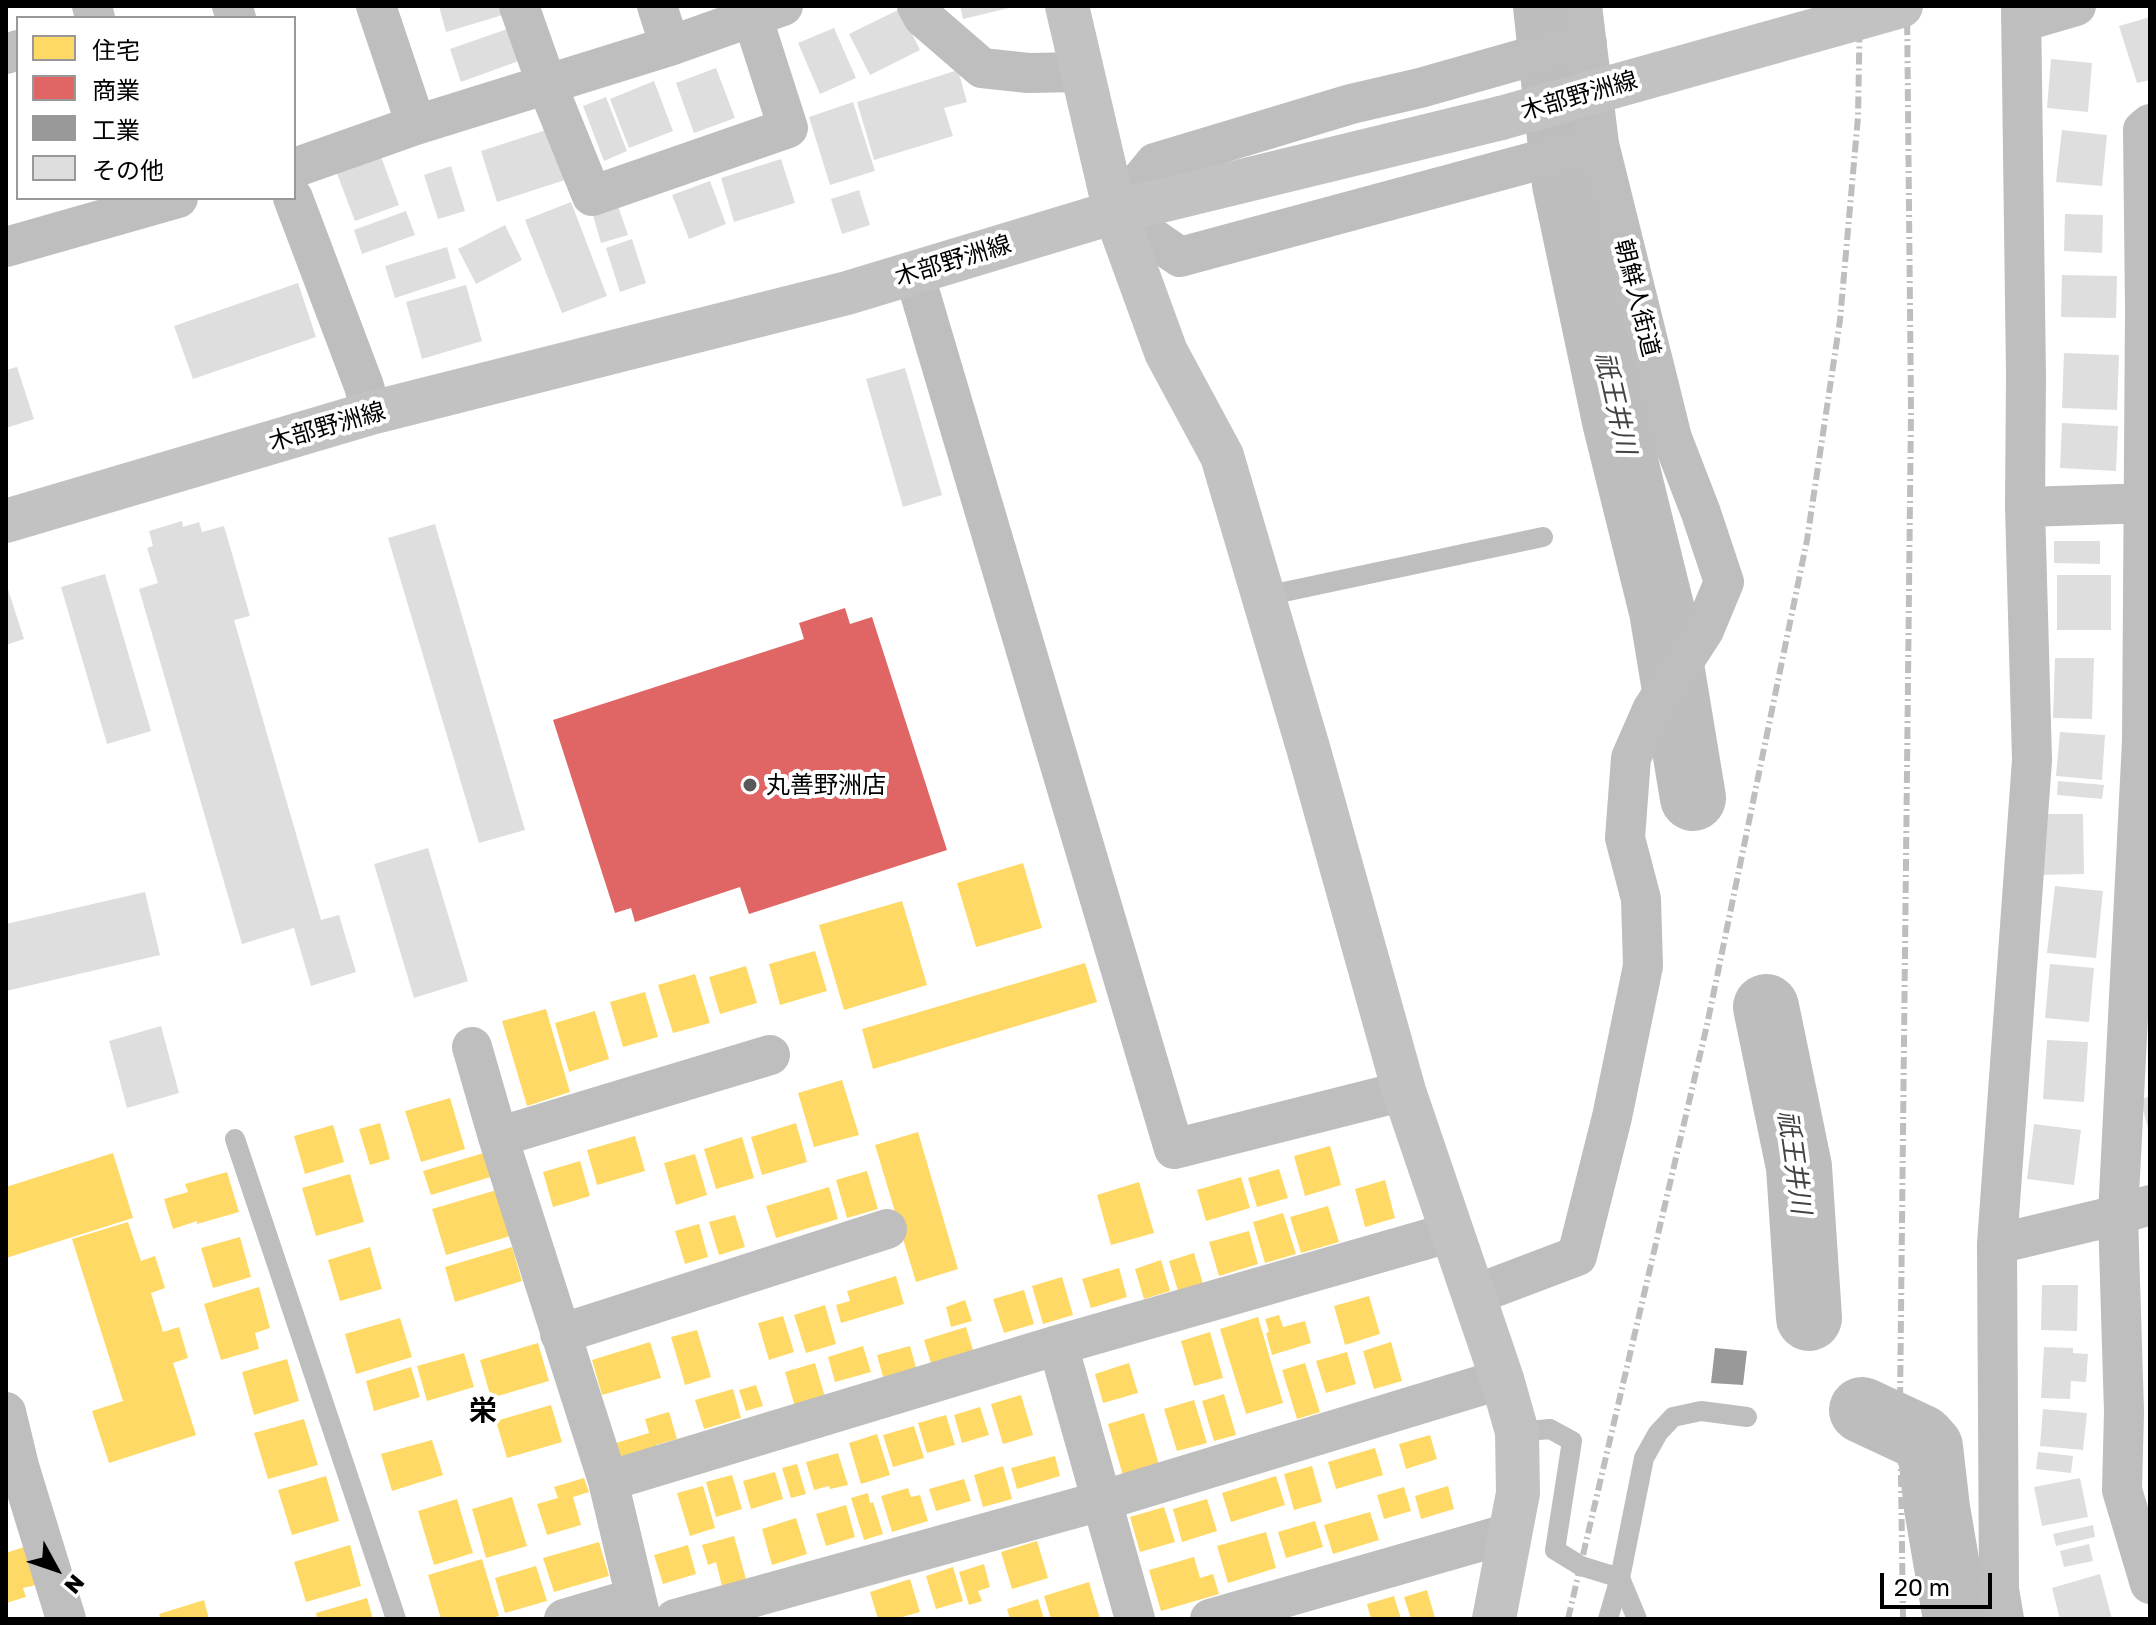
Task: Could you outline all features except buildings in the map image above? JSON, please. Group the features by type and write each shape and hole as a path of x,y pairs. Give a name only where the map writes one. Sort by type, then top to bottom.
{"main road":[{"path":"1067,6 1115,212 1166,352 1222,456 1265,596 1404,1091 1502,1379 1517,1432 1518,1493 1494,1619"},
{"name":"木部野洲線","path":"6,521 371,413 832,297 1115,212 1501,118 1901,6"}],"street":[{"path":"376,6 416,125"},
{"path":"296,167 416,125 547,85 670,46 767,11 788,128 592,196 547,85 519,6"},
{"path":"657,6 670,46"},
{"path":"917,6 923,17 982,68 1028,73 1082,72"},
{"path":"2001,1604 1997,1244 2032,760 2025,507 2021,14 2076,6"},
{"path":"1570,37 1420,88 1351,104 1155,163 1115,212 1180,257 1590,146"},
{"name":"朝鮮人街道","path":"1474,1295 1577,1256 1612,1117 1643,966 1641,899 1625,838 1631,758 1652,710 1704,630 1724,582 1672,438 1590,146 1570,37"},
{"path":"2150,124 2143,130 2148,308 2146,740 2134,1210 2137,1408 2122,1490 2150,1584"},
{"path":"6,247 161,200"},
{"path":"294,200 364,386 371,413"},
{"path":"914,273 1174,1149 1404,1091"},
{"path":"2025,507 2146,503"},
{"path":"472,1047 608,1481 638,1609 564,1619"},
{"path":"498,1137 770,1055"},
{"path":"1997,1244 2134,1210"},
{"path":"560,1334 887,1229"},
{"path":"608,1481 1058,1345 1452,1232"},
{"path":"1058,1345 1135,1619"},
{"path":"675,1619 1101,1501 1502,1379"},
{"path":"6,1412 13,1468 62,1618"},
{"path":"1210,1619 1510,1533"}],"lane":[{"path":"1265,596 1543,537"},
{"path":"235,1139 396,1619"},
{"path":"1608,1619 1620,1578 1644,1458 1658,1433 1673,1417 1701,1411 1747,1417"},
{"path":"1517,1432 1550,1429 1572,1441 1555,1550 1581,1566 1620,1578"},
{"path":"1620,1578 1637,1619"}],"waterway":[{"name":"祇王井川","path":"1546,6 1565,184 1615,421 1662,611 1693,798"},
{"name":"祇王井川","path":"1766,1007 1799,1167 1809,1318"},
{"name":"祇王井川","path":"1862,1410 1922,1438 1930,1447 1956,1619"}],"railway":[{"path":"1568,1619 1707,1025 1807,540 1840,320 1858,117 1860,6"},
{"path":"1903,1619 1900,1404 1911,410 1907,6"}],"place":[{"name":"丸善野洲店","path":"750,785"}],"district":[{"name":"栄","path":"483,1411"}]}
